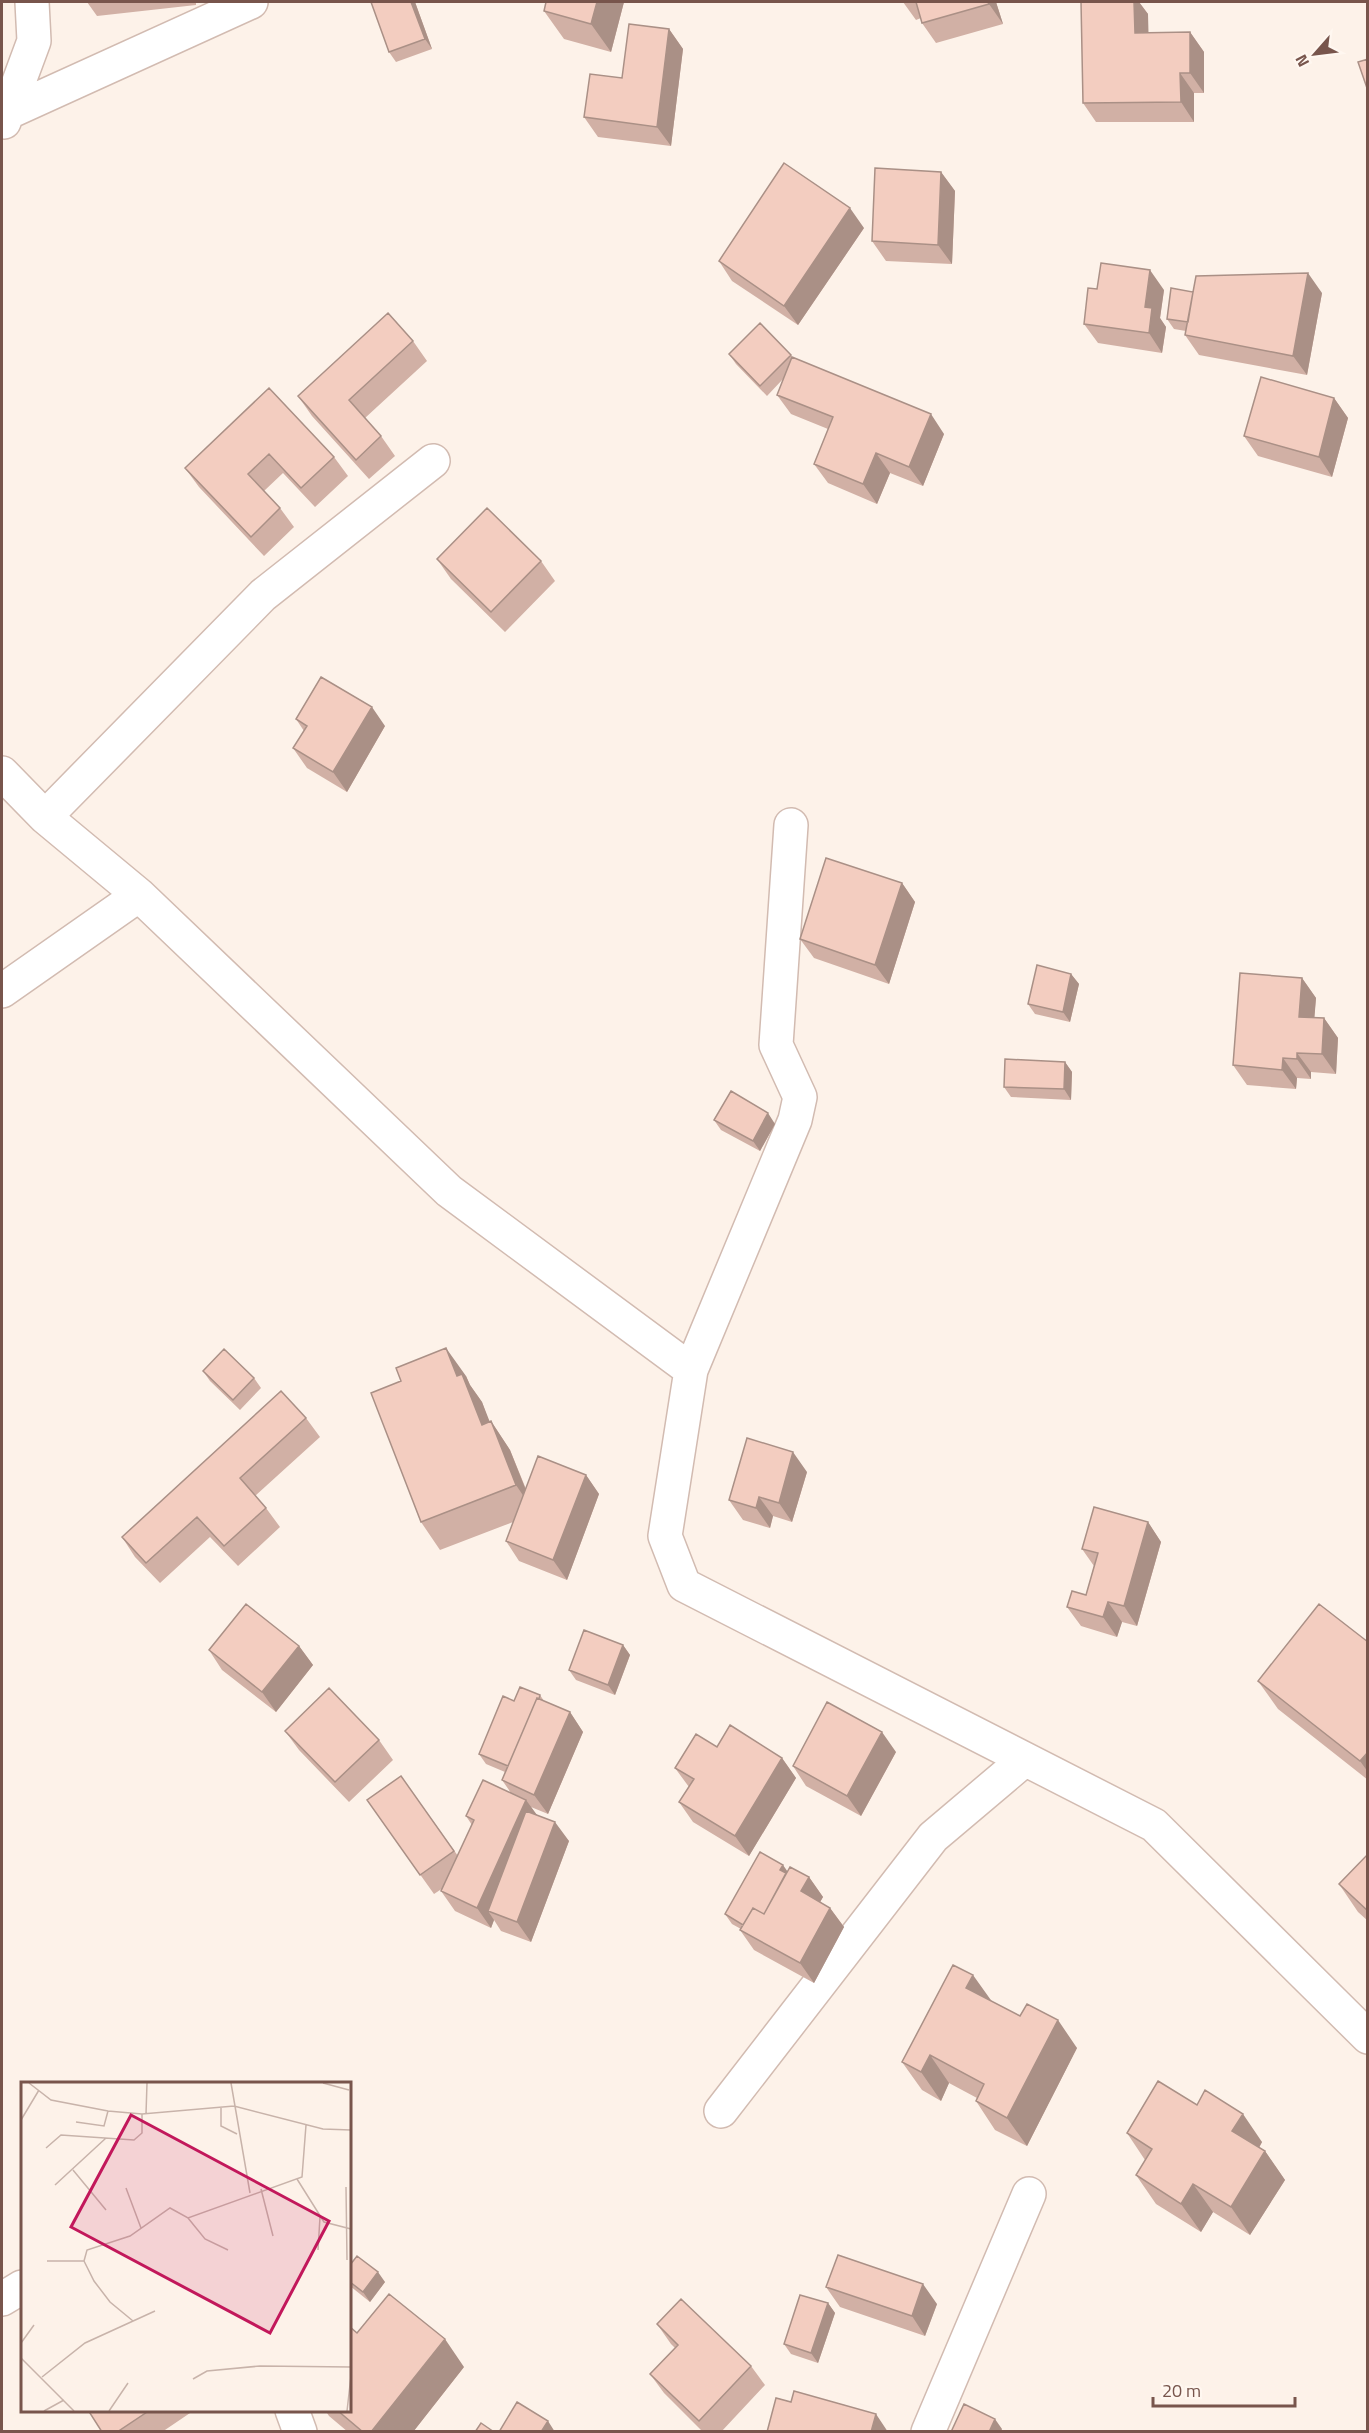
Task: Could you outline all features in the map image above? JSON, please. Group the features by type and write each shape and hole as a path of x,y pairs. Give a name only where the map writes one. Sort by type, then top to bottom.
{"street":[{"path":"5,119 34,41 32,2"},
{"path":"5,119 251,2"},
{"path":"45,817 263,595 433,461"},
{"path":"2,773 45,817 139,895 449,1191 691,1370"},
{"path":"791,825 776,1046 800,1097 795,1120 691,1370 666,1536 684,1585 1024,1761 1154,1825 1368,2037"},
{"path":"2,991 139,895"},
{"path":"722,2111 933,1837 1024,1761"},
{"path":"928,2432 1029,2194"},
{"path":"2,2299 21,2289"},
{"path":"293,2412 300,2432"}],"building":[{"path":"371,2 411,2 425,39 389,52"},
{"path":"546,2 597,2 591,24 544,11"},
{"path":"916,2 988,2 989,4 922,23"},
{"path":"1081,2 1134,2 1135,33 1190,32 1190,73 1180,73 1181,102 1083,103"},
{"path":"629,24 669,29 657,127 584,117 590,74 622,78"},
{"path":"1368,59 1368,91 1358,62"},
{"path":"784,163 850,208 784,306 719,261"},
{"path":"875,168 941,172 938,245 872,241"},
{"path":"1101,263 1150,270 1145,307 1152,308 1149,333 1084,324 1088,288 1097,289"},
{"path":"1308,273 1293,356 1185,335 1196,276"},
{"path":"1171,288 1193,292 1188,322 1167,319"},
{"path":"388,313 413,341 349,400 381,436 356,460 298,396"},
{"path":"760,323 791,355 760,386 729,354"},
{"path":"792,357 931,414 909,467 876,453 863,484 814,464 833,417 777,395"},
{"path":"1261,377 1334,398 1319,457 1244,436"},
{"path":"269,388 334,457 301,488 269,454 248,474 280,508 251,537 185,468"},
{"path":"487,508 541,561 491,612 437,559"},
{"path":"321,677 372,707 333,772 293,748 307,726 296,719"},
{"path":"826,858 902,883 875,965 800,939"},
{"path":"1037,965 1071,974 1063,1012 1028,1004"},
{"path":"1240,973 1302,978 1299,1017 1324,1018 1322,1054 1297,1053 1297,1059 1283,1058 1282,1070 1233,1065"},
{"path":"1005,1059 1065,1062 1064,1089 1004,1087"},
{"path":"731,1091 768,1113 753,1141 714,1120"},
{"path":"446,1348 457,1376 462,1374 482,1425 491,1421 516,1485 421,1522 371,1393 401,1381 396,1368"},
{"path":"224,1349 254,1378 233,1400 203,1371"},
{"path":"281,1391 306,1418 240,1478 266,1508 224,1546 197,1517 146,1563 122,1537"},
{"path":"747,1438 793,1452 779,1503 759,1497 756,1508 729,1500"},
{"path":"538,1456 586,1475 553,1560 506,1541"},
{"path":"1094,1507 1148,1522 1124,1606 1108,1602 1103,1617 1067,1607 1072,1591 1086,1595 1098,1553 1082,1549"},
{"path":"246,1604 299,1646 262,1692 209,1650"},
{"path":"1319,1604 1368,1642 1368,1752 1360,1761 1258,1681"},
{"path":"584,1630 623,1645 608,1685 569,1670"},
{"path":"520,1687 540,1695 508,1766 479,1754 503,1696 514,1701"},
{"path":"329,1688 379,1740 335,1782 285,1731"},
{"path":"537,1698 570,1712 534,1795 502,1780"},
{"path":"827,1702 882,1732 847,1796 793,1766"},
{"path":"730,1725 782,1758 735,1836 679,1802 694,1779 675,1768 696,1734 717,1747"},
{"path":"401,1776 454,1851 420,1875 367,1800"},
{"path":"483,1780 526,1800 477,1908 441,1891 474,1820 466,1816"},
{"path":"526,1811 555,1822 517,1922 488,1911"},
{"path":"760,1852 783,1865 780,1870 786,1873 764,1914 753,1908 743,1925 725,1914"},
{"path":"1368,1854 1368,1911 1339,1884"},
{"path":"790,1867 809,1877 801,1891 830,1908 800,1963 740,1930 753,1908 764,1914"},
{"path":"953,1965 973,1975 966,1988 1020,2016 1027,2004 1058,2020 1007,2118 976,2101 984,2084 930,2055 921,2072 902,2062"},
{"path":"1158,2081 1197,2105 1205,2090 1243,2114 1232,2131 1265,2151 1231,2207 1193,2184 1181,2204 1136,2175 1152,2149 1127,2133"},
{"path":"838,2255 923,2284 912,2316 826,2287"},
{"path":"357,2256 378,2272 363,2292 351,2283 351,2264"},
{"path":"389,2294 445,2339 371,2432 363,2432 339,2412 351,2412 351,2328 357,2333"},
{"path":"800,2295 828,2303 811,2353 784,2344"},
{"path":"681,2299 751,2366 699,2421 650,2374 678,2345 657,2324"},
{"path":"794,2391 876,2414 871,2432 767,2432 776,2398 791,2402"},
{"path":"517,2402 548,2421 541,2432 499,2432"},
{"path":"964,2404 995,2419 989,2432 951,2432"},
{"path":"89,2412 147,2412 117,2432 102,2432"},
{"path":"481,2423 494,2432 475,2432"}]}
